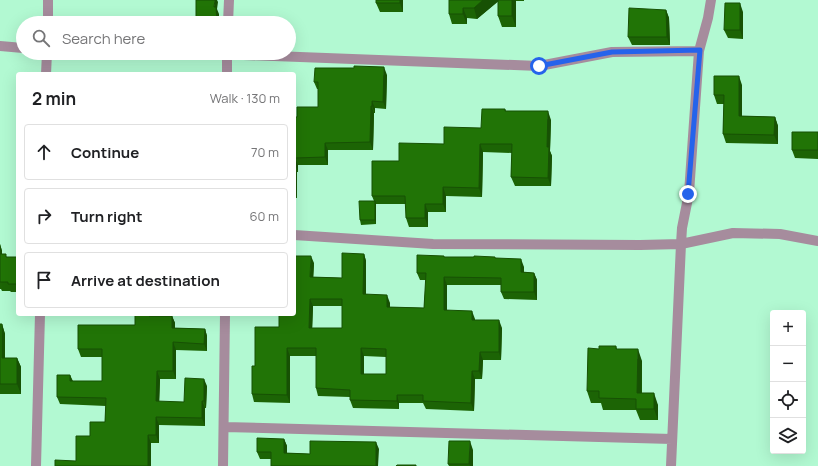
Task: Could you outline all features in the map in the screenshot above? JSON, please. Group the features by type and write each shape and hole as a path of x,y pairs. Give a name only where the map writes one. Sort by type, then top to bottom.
{"street":[{"path":"48,0 48,16"},
{"path":"228,16 229,0"},
{"path":"671,466 682,228 688,194 700,50 711,0"},
{"path":"0,46 16,47"},
{"path":"296,56 539,66 612,52 700,50"},
{"path":"46,72 47,60"},
{"path":"227,60 227,72"},
{"path":"296,235 433,244 681,244 733,233 780,234 818,241"},
{"path":"36,466 40,316"},
{"path":"223,466 225,316"},
{"path":"224,427 672,439"}],"building":[{"path":"196,0 215,0 214,7 216,7 217,16 196,16"},
{"path":"376,0 400,0 400,3 376,3"},
{"path":"449,0 483,0 474,8 463,8 463,14 449,14"},
{"path":"498,0 512,0 512,16 498,16"},
{"path":"725,3 740,3 740,30 724,30"},
{"path":"629,8 666,10 667,37 628,37"},
{"path":"354,66 384,67 383,102 372,101 371,106 370,142 325,143 325,157 296,158 297,107 318,107 318,82 314,82 315,68 354,68"},
{"path":"714,76 739,76 739,116 775,117 774,135 723,134 724,95 714,95"},
{"path":"482,109 505,109 505,111 548,111 548,178 511,177 512,144 480,144 479,188 443,187 443,204 425,204 425,218 406,218 405,196 372,196 372,161 399,161 399,143 444,144 444,127 481,128"},
{"path":"792,132 818,132 818,150 792,150"},
{"path":"359,201 375,201 375,220 360,220"},
{"path":"342,253 364,254 363,294 387,295 387,307 424,308 426,273 417,273 417,255 444,257 495,257 521,259 521,272 534,273 534,292 501,292 501,278 444,277 444,310 472,311 472,320 499,320 499,352 480,352 479,371 472,371 471,403 423,401 423,395 397,395 397,401 350,400 350,390 316,388 316,348 287,348 287,395 252,394 252,366 255,366 255,327 279,327 279,316 296,316 296,256 311,256 310,277 342,278","holes":["310,299 342,299 342,328 309,328","361,348 386,349 386,374 361,374"]},
{"path":"0,254 6,254 6,257 16,257 16,284 0,282"},
{"path":"135,316 172,316 172,328 205,329 204,344 173,342 173,371 157,371 156,401 184,402 185,378 204,379 202,418 156,417 156,435 148,435 148,466 55,466 55,460 76,461 76,436 90,436 90,422 105,422 106,398 57,397 57,375 70,375 70,381 102,381 102,349 78,349 78,325 135,325"},
{"path":"0,324 2,324 2,358 17,358 17,384 0,384"},
{"path":"599,346 616,346 616,349 638,349 637,393 654,393 654,409 636,409 636,399 599,398 599,391 587,391 588,348 599,349"},
{"path":"257,438 284,439 284,453 310,454 310,441 376,442 376,466 271,466 271,452 257,452"},
{"path":"449,441 470,441 469,464 448,464"},
{"path":"416,465 416,466 396,466"}],"route":[{"path":"539,66 612,52 700,50 688,194"}]}
